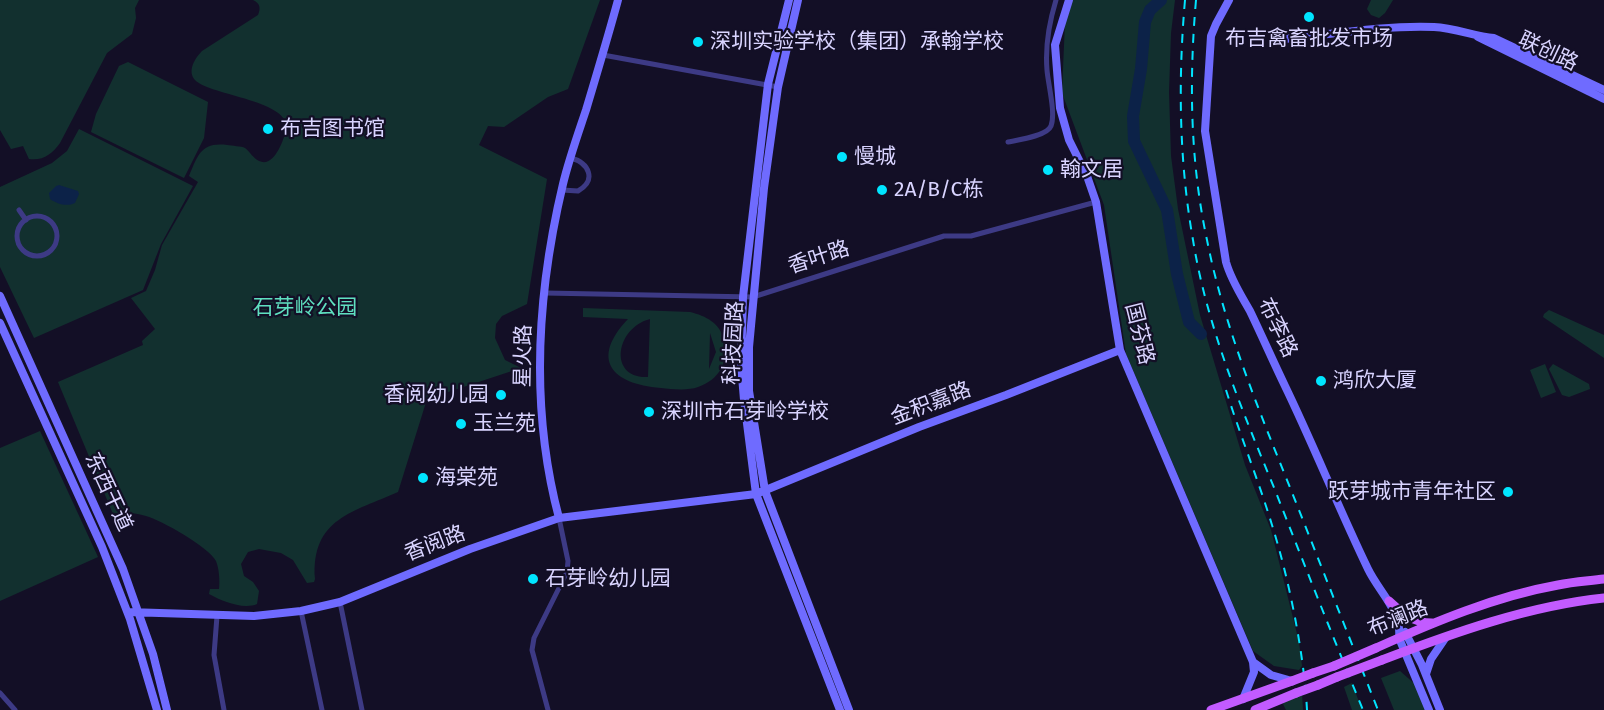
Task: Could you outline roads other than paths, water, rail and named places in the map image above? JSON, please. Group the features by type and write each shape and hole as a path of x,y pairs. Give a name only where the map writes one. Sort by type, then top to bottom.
{"main road":[{"name":"星火路","path":"559,518 546,451 539,374 545,292 552,234 562,190 618,0"},
{"name":"科技园路","path":"789,0 768,84 743,297 741,364 756,494 840,710"},
{"name":"科技园路","path":"798,0 778,87 764,188 749,347 748,391 765,491 849,710"},
{"name":"国芬路","path":"1069,0 1055,45 1059,100 1069,140 1087,176 1096,202 1120,350 1253,662"},
{"name":"布李路","path":"1229,0 1211,36 1205,131 1226,262 1230,275 1302,420 1336,501 1370,573 1378,588 1389,601 1409,650"},
{"name":"联创路","path":"1285,39 1425,27 1457,30 1476,36 1604,99"},
{"name":"联创路","path":"1476,36 1494,38 1604,90"},
{"name":"东西干道","path":"0,296 123,569 139,612 168,710"},
{"name":"东西干道","path":"0,323 102,548 128,612 156,710"},
{"name":"金积嘉路","path":"756,494 919,427 1120,350"},
{"name":"香阅路","path":"128,612 254,616 301,611 340,602 470,549 559,518 756,494"},
{"name":"布澜路","path":"1211,710 1313,674 1403,636 1502,600 1557,585 1604,579"},
{"name":"布澜路","path":"1255,710 1446,637 1569,602 1604,597"},
{"path":"1389,601 1414,621 1434,624"},
{"path":"1426,674 1431,659 1446,637"},
{"path":"1409,650 1426,674 1440,710"},
{"path":"1409,650 1429,710"},
{"path":"1253,662 1271,675 1292,681"},
{"path":"1244,699 1254,672 1253,662"}],"street":[{"path":"1008,142 1046,132 1051,126 1047,39 1056,0"},
{"path":"603,55 778,87"},
{"path":"562,190 578,191 588,180 586,166 571,158"},
{"name":"香叶路","path":"545,292 753,297 944,236 971,236 1096,202"},
{"path":"19,210 26,220"},
{"path":"37,216 53,224 60,235 47,253 40,256 27,253 19,243 17,237 20,225 26,220 37,216"},
{"name":"星火路","path":"548,710 532,650 534,638 567,572 568,561 559,518"},
{"path":"340,602 362,710"},
{"path":"301,611 322,710"},
{"path":"217,616 214,655 224,710"},
{"path":"0,693 15,710"}],"water":[{"path":"59,185 78,191 75,203 62,204 50,199 49,193"}],"waterway":[{"path":"1161,0 1150,10 1145,22 1141,69 1133,116 1134,141 1167,210 1177,274 1189,322 1201,334"}],"railway":[{"path":"1185,0 1181,60 1182,150 1188,210 1207,305 1238,399 1363,710"},
{"path":"1196,0 1192,60 1194,150 1201,210 1214,272 1232,335 1254,398 1378,710"},
{"path":"1226,390 1267,508 1284,569 1295,616 1307,710"}],"place":[{"name":"布吉禽畜批发市场","path":"1309,17"},
{"name":"深圳实验学校（集团）承翰学校","path":"698,42"},
{"name":"布吉图书馆","path":"268,129"},
{"name":"慢城","path":"842,157"},
{"name":"翰文居","path":"1048,170"},
{"name":"2A/B/C栋","path":"882,190"},
{"name":"鸿欣大厦","path":"1321,381"},
{"name":"香阅幼儿园","path":"501,395"},
{"name":"深圳市石芽岭学校","path":"649,412"},
{"name":"玉兰苑","path":"461,424"},
{"name":"海棠苑","path":"423,478"},
{"name":"跃芽城市青年社区","path":"1508,492"},
{"name":"石芽岭幼儿园","path":"533,579"}],"park label":[{"name":"石芽岭公园","path":"305,308"}]}
